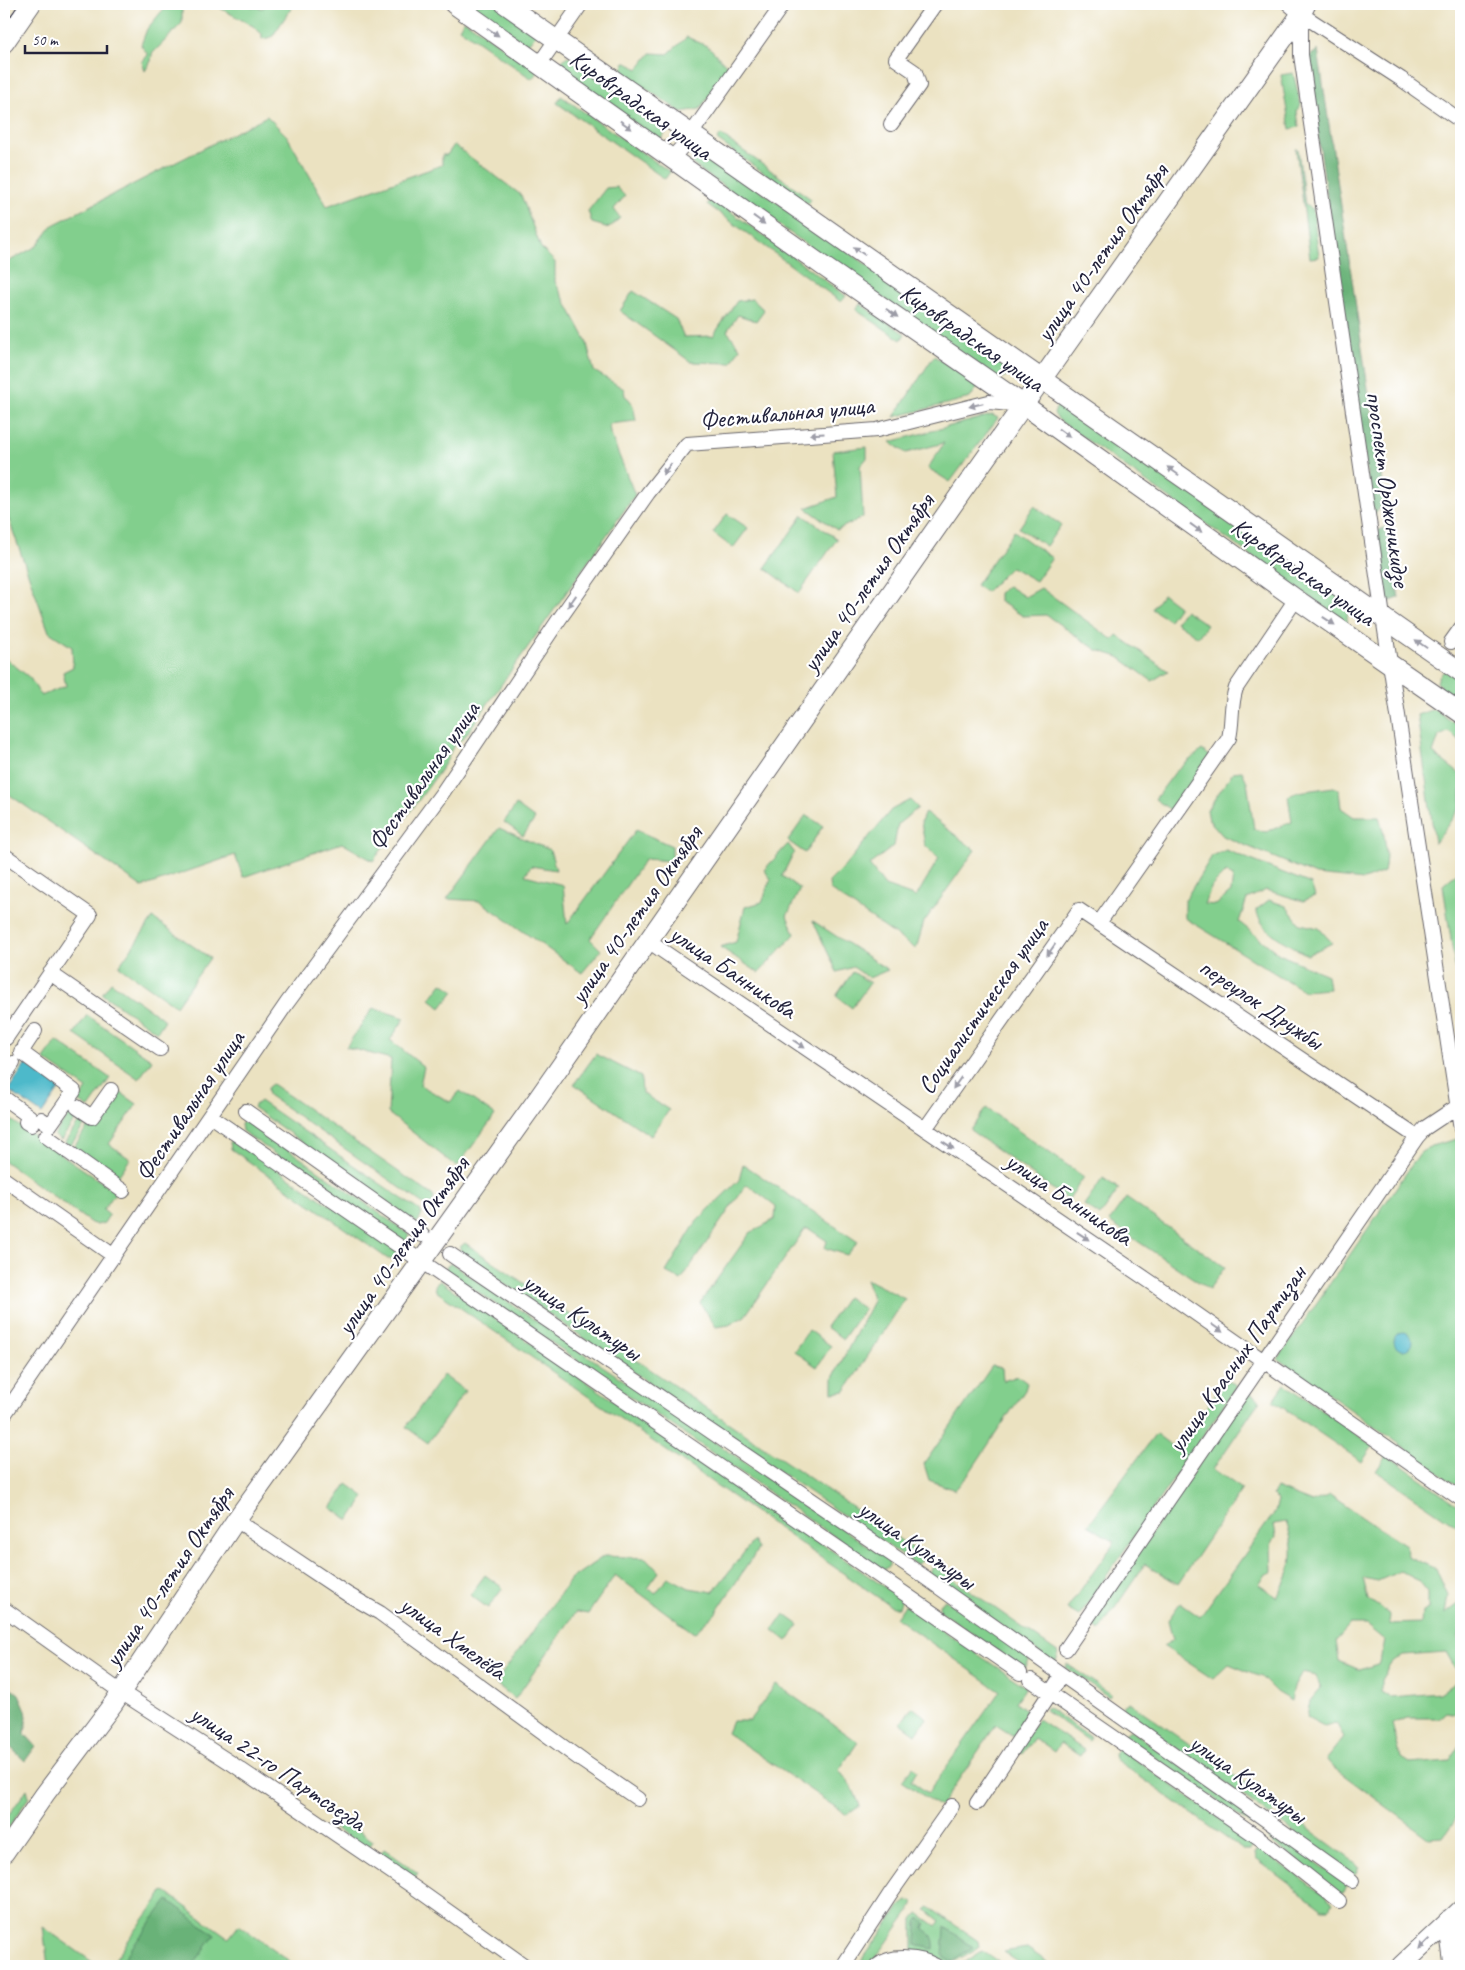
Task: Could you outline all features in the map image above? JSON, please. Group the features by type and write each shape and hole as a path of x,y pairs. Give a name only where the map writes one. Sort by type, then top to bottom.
{"main road":[{"path":"4,44 31,4"},
{"name":"Кировградская улица","path":"454,4 823,266 1461,713"},
{"name":"Кировградская улица","path":"505,4 1461,672"},
{"name":"улица 40-летия Октября","path":"4,1853 45,1794 121,1692 236,1520 422,1262 1043,379 1299,6"},
{"path":"1401,1966 1454,1916"},
{"path":"1454,1916 1454,1966"}],"street":[{"path":"540,64 581,4"},
{"path":"672,158 783,4"},
{"path":"891,124 919,85 915,72 896,59 935,4"},
{"path":"1299,6 1461,121"},
{"name":"проспект Орджоникидзе","path":"1299,6 1301,55 1383,617 1461,1129"},
{"name":"Фестивальная улица","path":"4,1415 287,1003 443,792 542,644 648,493 687,444 877,430 989,402 1024,405"},
{"path":"1098,923 1229,738 1232,725 1232,700 1236,688 1296,599"},
{"path":"1451,642 1461,628"},
{"path":"4,855 92,913 54,976 4,1038"},
{"name":"переулок Дружбы","path":"1079,910 1417,1137"},
{"name":"Социалистическая улица","path":"925,1128 1079,910"},
{"name":"улица Банникова","path":"648,941 925,1128 1461,1499"},
{"path":"54,976 160,1049"},
{"path":"4,1077 35,1031"},
{"path":"19,1054 74,1091 73,1104 50,1125 38,1125"},
{"path":"73,1104 92,1117 111,1090"},
{"path":"4,1098 123,1192"},
{"name":"улица Красных Партизан","path":"1066,1649 1417,1137 1425,1128 1458,1106"},
{"path":"246,1111 422,1234"},
{"name":"улица Культуры","path":"210,1116 1026,1676 1262,1840 1339,1900"},
{"path":"4,1179 114,1256"},
{"name":"улица Культуры","path":"450,1254 913,1569 1352,1881"},
{"name":"улица Хмелёва","path":"236,1520 347,1594 380,1613 584,1762 638,1799"},
{"name":"улица 22-го Партсъезда","path":"4,1609 121,1692 240,1768 525,1966"},
{"path":"977,1803 1062,1675"},
{"path":"843,1966 890,1894 952,1806"},
{"path":"877,1966 885,1961 896,1959 926,1961 936,1966"}],"green space":[{"path":"191,4 182,7 182,23 152,54 151,61 145,71 142,62 148,55 141,45 147,29 167,5"},
{"path":"220,4 248,4 252,7 263,8 266,4 289,4 292,7 272,37 262,39 262,34 253,26 220,8"},
{"path":"467,4 498,4 537,33 528,44 522,42"},
{"path":"464,20 538,71 532,79 459,28"},
{"path":"687,37 709,47 729,68 700,109 681,112 621,72 625,62 638,69 651,53 668,54"},
{"path":"1318,50 1385,503 1373,516 1307,58"},
{"path":"567,56 669,127 661,139 652,135 565,74 560,67 562,61"},
{"path":"1293,73 1301,105 1297,111 1299,127 1290,129 1281,75"},
{"path":"561,96 670,172 665,179 557,103"},
{"path":"267,116 287,136 327,206 442,165 442,155 447,155 454,145 521,195 541,248 555,262 555,282 586,340 594,371 624,389 625,396 633,407 636,421 609,424 610,433 635,495 463,739 453,747 444,765 373,861 342,843 243,877 235,855 142,887 4,791 4,657 30,678 41,696 66,686 63,672 73,667 72,647 49,632 4,506 4,264 37,246 53,225"},
{"path":"721,135 811,199 808,204 717,140"},
{"path":"1296,149 1298,149 1305,205 1313,209 1319,257 1310,258"},
{"path":"700,153 709,155 1008,363 1010,370 1005,377 997,378 692,164 695,157"},
{"path":"616,187 625,196 614,209 620,218 609,228 592,223 588,211 606,188"},
{"path":"712,198 846,296 841,302 707,204"},
{"path":"633,291 676,319 684,337 713,336 737,301 752,299 764,310 756,321 738,315 727,331 740,348 731,363 691,362 620,311"},
{"path":"860,304 905,334 901,340 856,310"},
{"path":"934,356 979,385 970,398 894,417"},
{"path":"1062,403 1348,602 1347,623 1060,421 1054,414 1056,408"},
{"path":"992,415 998,418 950,482 928,468 944,443 906,453 890,442"},
{"path":"867,447 867,458 860,466 863,517 837,530 806,508 837,497 833,451"},
{"path":"1034,506 1061,525 1046,546 1019,528"},
{"path":"727,514 748,528 733,548 713,533"},
{"path":"803,515 837,539 799,593 765,568"},
{"path":"1388,526 1399,598 1388,602 1377,531"},
{"path":"1014,531 1052,558 1036,581 1011,567 986,592 976,585"},
{"path":"1008,586 1025,597 1041,588 1113,640 1117,635 1168,671 1152,681 1119,657 1097,650 1046,615 1023,616 999,601 999,593"},
{"path":"1163,594 1179,606 1169,620 1152,609"},
{"path":"1185,610 1207,625 1198,637 1176,622"},
{"path":"1444,671 1461,679 1461,702 1442,689 1437,682 1439,676"},
{"path":"1434,709 1461,728 1461,741 1448,732 1439,736 1433,753 1461,775 1461,806 1435,843 1417,715"},
{"path":"1202,750 1210,756 1172,811 1155,799 1176,771"},
{"path":"1242,771 1247,782 1254,829 1266,832 1292,822 1288,796 1298,792 1334,787 1339,791 1341,808 1354,817 1379,817 1385,844 1384,872 1364,880 1316,875 1223,836 1209,820 1207,810 1233,772"},
{"path":"910,800 918,808 898,824 894,846 869,865 885,886 916,897 939,858 925,845 921,822 925,812 975,850 924,922 916,949 830,890 829,882 845,866 891,810"},
{"path":"516,805 535,819 523,836 504,822"},
{"path":"806,815 823,826 805,853 788,841"},
{"path":"499,828 550,850 556,870 531,866 525,875 563,885 567,924 636,830 672,846 672,861 645,859 590,939 601,950 582,973 480,901 447,899"},
{"path":"788,844 794,852 782,876 800,889 787,916 795,934 759,973 720,947 736,942 745,907 762,902 771,879 764,870"},
{"path":"1226,850 1311,884 1315,896 1303,901 1266,890 1247,899 1239,922 1279,954 1327,975 1329,989 1304,991 1185,918 1185,900 1212,856","holes":["1226,872 1233,876 1231,892 1216,905 1204,904 1212,886"]},
{"path":"1459,871 1461,872 1461,1008 1443,885"},
{"path":"1269,900 1286,906 1300,924 1319,928 1332,943 1307,955 1284,942 1264,925 1256,910"},
{"path":"153,918 210,958 176,1006 119,966"},
{"path":"813,921 888,970 869,978 853,967 837,972"},
{"path":"853,972 870,983 852,1008 836,996"},
{"path":"111,982 165,1020 157,1032 102,994"},
{"path":"442,983 454,991 441,1008 430,999"},
{"path":"373,1008 405,1018 390,1040 424,1067 420,1085 450,1102 460,1091 495,1115 457,1167 388,1113 391,1059 346,1047"},
{"path":"87,1015 152,1060 139,1079 74,1034"},
{"path":"57,1041 110,1078 89,1108 79,1101 87,1089 44,1059"},
{"path":"596,1054 641,1077 642,1093 669,1110 651,1136 574,1084"},
{"path":"272,1084 432,1195 434,1198 431,1205 425,1205 268,1095 267,1088"},
{"path":"120,1092 137,1104 109,1144 130,1159 117,1178 73,1148 90,1124 95,1128"},
{"path":"260,1101 420,1211 422,1214 419,1221 416,1223 254,1108"},
{"path":"986,1108 1084,1177 1068,1200 970,1130"},
{"path":"71,1112 78,1116 61,1140 54,1135"},
{"path":"4,1115 116,1192 103,1210 109,1215 104,1223 97,1225 91,1223 4,1161"},
{"path":"81,1119 87,1122 70,1146 65,1142"},
{"path":"246,1120 409,1234 406,1241 402,1242 242,1131 241,1124"},
{"path":"232,1139 398,1251 395,1259 388,1259 231,1149 230,1142"},
{"path":"1457,1139 1461,1180 1461,1489 1278,1359 1420,1153 1431,1146"},
{"path":"743,1164 858,1242 847,1255 825,1248 827,1241 809,1229 805,1229 745,1316 729,1325 716,1327 700,1303 750,1233 775,1219 776,1206 748,1185 745,1186 681,1280 666,1272 697,1221 739,1180"},
{"path":"1103,1178 1119,1189 1100,1216 1084,1205"},
{"path":"1126,1198 1225,1267 1209,1289 1109,1222"},
{"path":"465,1243 921,1554 923,1557 922,1561 916,1565 461,1254 460,1247"},
{"path":"451,1263 887,1559 889,1566 883,1570 446,1270 446,1267"},
{"path":"866,1279 905,1299 845,1391 833,1393 833,1378 873,1301"},
{"path":"440,1281 902,1599 899,1607 892,1607 436,1291 435,1285"},
{"path":"847,1297 864,1309 843,1339 826,1327"},
{"path":"809,1330 831,1346 817,1367 794,1351"},
{"path":"992,1366 1002,1368 1003,1381 1018,1376 1027,1383 1025,1390 970,1472 955,1490 929,1480 924,1464"},
{"path":"443,1375 465,1391 428,1443 406,1427"},
{"path":"1227,1379 1237,1386 1079,1616 1067,1609 1115,1542 1088,1525 1156,1434 1176,1449"},
{"path":"1285,1384 1373,1446 1362,1462 1273,1401"},
{"path":"1248,1392 1260,1400 1213,1469 1242,1489 1178,1584 1145,1564 1099,1631 1090,1623"},
{"path":"1387,1455 1461,1507 1461,1529 1376,1471"},
{"path":"347,1484 365,1497 349,1520 331,1508"},
{"path":"1276,1488 1312,1502 1330,1495 1406,1545 1407,1556 1436,1569 1448,1596 1445,1614 1460,1603 1461,1605 1461,1628 1458,1639 1461,1641 1461,1678 1461,1714 1446,1712 1439,1718 1407,1718 1392,1724 1401,1759 1409,1764 1450,1761 1461,1744 1461,1811 1443,1837 1429,1838 1334,1768 1326,1759 1344,1737 1336,1723 1324,1726 1307,1717 1310,1701 1321,1688 1316,1676 1302,1673 1294,1687 1291,1701 1276,1692 1261,1677 1229,1664 1213,1679 1163,1646 1173,1640 1168,1620 1180,1603 1200,1617 1275,1512 1278,1500 1273,1495","holes":["1286,1522 1292,1552 1290,1569 1277,1597 1259,1585 1266,1574 1272,1572 1271,1545 1276,1536 1274,1524","1400,1571 1419,1581 1428,1592 1428,1609 1422,1612 1421,1623 1389,1624 1390,1615 1368,1599 1363,1578 1378,1581","1350,1625 1367,1625 1384,1639 1380,1663 1360,1670 1339,1661 1336,1641","1446,1652 1461,1678 1440,1693 1390,1697 1381,1692 1381,1680 1390,1665 1403,1655"]},
{"path":"753,1541 758,1549 715,1614 694,1633 615,1575 588,1614 576,1612 515,1699 495,1683 571,1579 604,1556 646,1558 659,1572 647,1588 656,1593 668,1577 689,1588 713,1592"},
{"path":"935,1566 1059,1653 1056,1661 1052,1662 929,1574 930,1570"},
{"path":"485,1575 503,1588 488,1608 470,1595"},
{"path":"945,1600 1027,1657 1029,1660 1026,1667 1022,1668 940,1611 939,1604"},
{"path":"905,1605 1026,1687 1016,1702 1029,1712 1013,1736 996,1725 940,1807 902,1781 913,1767 917,1771 911,1781 928,1793 1000,1691 896,1618"},
{"path":"784,1614 799,1625 787,1641 773,1630"},
{"path":"1067,1664 1111,1694 1109,1697 1065,1667"},
{"path":"4,1682 19,1694 26,1710 25,1734 36,1746 25,1761 10,1747 4,1714"},
{"path":"776,1684 858,1742 839,1770 852,1787 860,1806 847,1815 727,1733 732,1721 749,1721"},
{"path":"1129,1702 1274,1803 1276,1806 1273,1813 1270,1815 1123,1710 1123,1706"},
{"path":"912,1707 927,1718 916,1734 901,1723"},
{"path":"1047,1707 1091,1738 1089,1741 1045,1710"},
{"path":"1038,1719 1084,1750 1080,1756 1060,1743 1054,1752 1034,1738 1022,1754 1016,1750"},
{"path":"1130,1730 1264,1824 1261,1831 1125,1737 1125,1734"},
{"path":"1119,1748 1250,1840 1253,1843 1250,1850 1243,1850 1115,1759 1114,1753"},
{"path":"27,1789 29,1797 4,1835 4,1822"},
{"path":"1287,1813 1357,1864 1359,1867 1356,1874 1353,1875 1283,1824 1281,1817"},
{"path":"338,1816 373,1841 367,1851 331,1826"},
{"path":"1274,1831 1347,1885 1344,1892 1340,1893 1268,1839"},
{"path":"384,1849 418,1873 411,1882 377,1858"},
{"path":"1261,1849 1333,1902 1330,1909 1323,1909 1256,1859 1255,1853"},
{"path":"164,1891 229,1938 239,1925 295,1965 110,1966"},
{"path":"168,1900 215,1935 192,1966 118,1966"},
{"path":"908,1901 914,1902 914,1905 870,1966 858,1966 901,1905"},
{"path":"929,1907 978,1941 979,1947 947,1966 935,1958 913,1952 913,1919 918,1913 936,1926 940,1921 926,1910"},
{"path":"919,1918 926,1923 924,1929 932,1937 934,1949 916,1945 917,1921"},
{"path":"43,1927 98,1966 48,1966"},
{"path":"945,1927 973,1947 951,1962 944,1958 943,1955"},
{"path":"1027,1948 1053,1966 1024,1966 1003,1952"},
{"path":"982,1951 1005,1966 959,1966"}],"water":[{"path":"26,1064 60,1088 42,1114 8,1090"},
{"path":"1403,1332 1409,1335 1412,1341 1409,1347 1403,1350 1397,1347 1394,1341 1397,1335"}],"tram line":[{"path":"4,26 19,4"}]}
